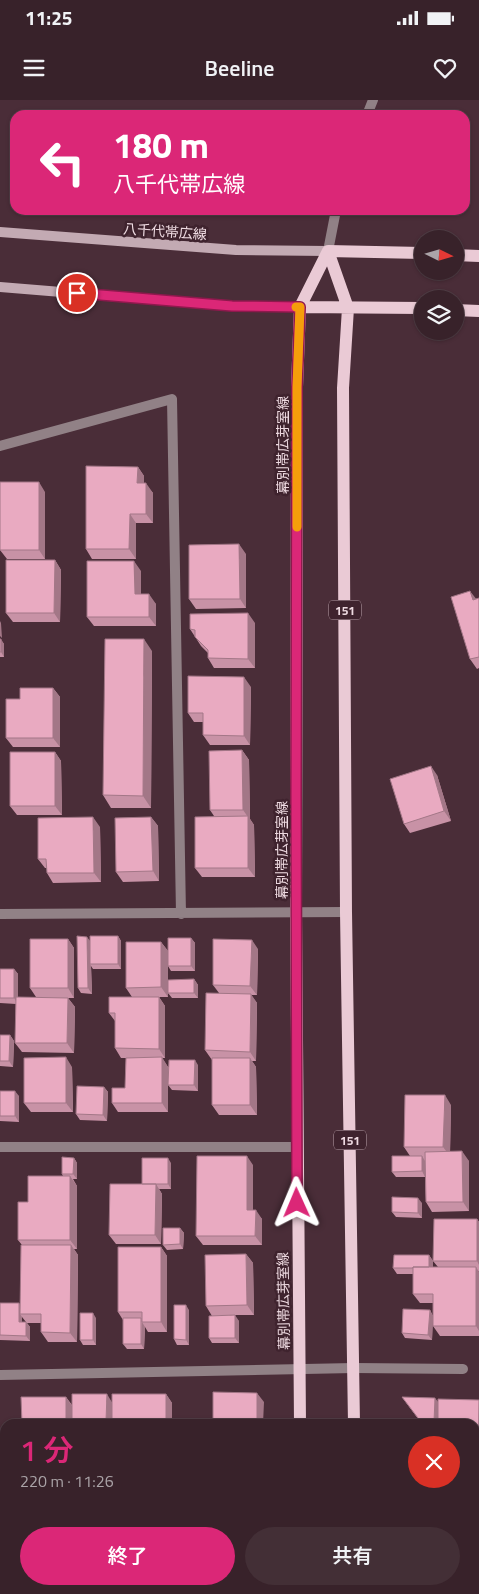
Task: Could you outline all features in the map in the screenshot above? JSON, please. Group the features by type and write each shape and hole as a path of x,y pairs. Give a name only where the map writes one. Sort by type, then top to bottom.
{"main road":[{"name":"八千代帯広線","path":"0,232 236,250 328,251"},
{"path":"328,251 414,253"},
{"name":"幕別帯広芽室線","path":"300,1419 296,1147 297,387 300,307 328,251"},
{"name":"151","path":"328,251 348,308 343,388 346,912 354,1419"},
{"path":"464,255 479,256"},
{"path":"0,286 232,306 414,308"},
{"path":"464,310 479,311"}],"street":[{"path":"328,251 335,215"},
{"path":"0,446 172,399 181,914"},
{"path":"0,914 346,912"},
{"path":"0,1147 296,1147"},
{"path":"0,1374 354,1368 464,1369"}],"building":[{"path":"86,466 138,467 137,483 146,483 146,514 130,514 129,549 86,549"},
{"path":"0,482 39,482 39,550 0,550"},
{"path":"239,544 240,599 189,599 189,545"},
{"path":"6,560 55,560 54,613 6,613"},
{"path":"87,561 134,561 135,594 149,594 149,617 87,617"},
{"path":"470,591 473,600 479,598 479,657 470,659 451,597"},
{"path":"248,613 248,659 208,658 208,650 195,637 195,630 190,629 190,614"},
{"path":"105,639 144,639 143,796 103,795"},
{"path":"188,676 244,677 244,736 203,735 203,713 188,713"},
{"path":"20,688 53,688 53,738 6,738 6,699 20,699"},
{"path":"242,750 243,810 210,810 209,751"},
{"path":"10,752 55,752 55,806 10,806"},
{"path":"431,766 444,811 404,824 390,779"},
{"path":"248,816 248,868 195,868 195,817"},
{"path":"93,817 94,873 47,873 46,859 38,859 38,818"},
{"path":"151,817 153,871 116,872 115,818"},
{"path":"77,936 87,937 88,988 78,988"},
{"path":"90,936 118,936 118,964 90,964"},
{"path":"168,938 191,938 191,966 168,966"},
{"path":"30,939 68,939 68,988 30,988"},
{"path":"213,939 252,940 250,986 213,985"},
{"path":"126,942 161,942 161,987 126,988"},
{"path":"0,969 14,969 14,998 0,998"},
{"path":"194,979 194,993 168,993 168,980"},
{"path":"206,993 251,994 250,1052 205,1050"},
{"path":"16,997 68,998 67,1043 15,1043"},
{"path":"109,997 159,997 159,1049 115,1048 115,1013 109,1013"},
{"path":"0,1035 10,1035 9,1061 0,1061"},
{"path":"66,1057 66,1103 24,1103 24,1058"},
{"path":"162,1057 162,1103 112,1103 112,1088 125,1088 126,1058"},
{"path":"212,1058 250,1058 250,1105 212,1105"},
{"path":"169,1060 195,1060 194,1085 168,1085"},
{"path":"77,1086 104,1087 103,1115 76,1114"},
{"path":"0,1091 15,1091 15,1116 0,1116"},
{"path":"405,1095 445,1095 443,1147 404,1147"},
{"path":"462,1151 463,1202 426,1202 425,1152"},
{"path":"197,1156 247,1156 247,1210 256,1210 255,1236 196,1236"},
{"path":"392,1156 422,1156 422,1171 392,1172"},
{"path":"62,1157 74,1158 73,1174 62,1174"},
{"path":"142,1158 168,1158 168,1184 142,1184"},
{"path":"28,1176 70,1176 70,1240 18,1240 18,1202 28,1202"},
{"path":"110,1184 156,1184 155,1235 109,1235"},
{"path":"392,1197 418,1198 418,1213 392,1212"},
{"path":"434,1219 477,1219 477,1261 433,1261"},
{"path":"163,1228 180,1228 180,1244 163,1245"},
{"path":"21,1245 71,1245 70,1333 41,1332 41,1314 20,1314"},
{"path":"118,1247 161,1247 161,1322 142,1322 142,1312 118,1312"},
{"path":"246,1254 247,1305 206,1306 205,1255"},
{"path":"394,1255 429,1255 429,1267 393,1268"},
{"path":"413,1267 476,1267 476,1326 433,1326 433,1294 413,1294"},
{"path":"0,1303 19,1303 19,1322 26,1322 26,1336 0,1335"},
{"path":"174,1305 186,1305 186,1340 174,1339"},
{"path":"403,1309 430,1310 428,1335 402,1333"},
{"path":"80,1313 93,1313 93,1340 80,1340"},
{"path":"235,1315 235,1338 209,1338 209,1316"},
{"path":"123,1318 141,1318 141,1344 123,1344"},
{"path":"213,1392 257,1393 257,1419 213,1419"},
{"path":"72,1394 107,1394 106,1419 72,1419"},
{"path":"112,1394 166,1394 166,1419 112,1419"},
{"path":"21,1397 66,1397 66,1419 22,1419"},
{"path":"402,1397 435,1398 434,1419 419,1419"},
{"path":"438,1399 479,1400 479,1419 438,1419"}],"slow traffic":[{"path":"296,307 300,307 297,387 297,527"}],"route":[{"path":"77,293 232,306 300,307 297,387 297,1203"}]}
